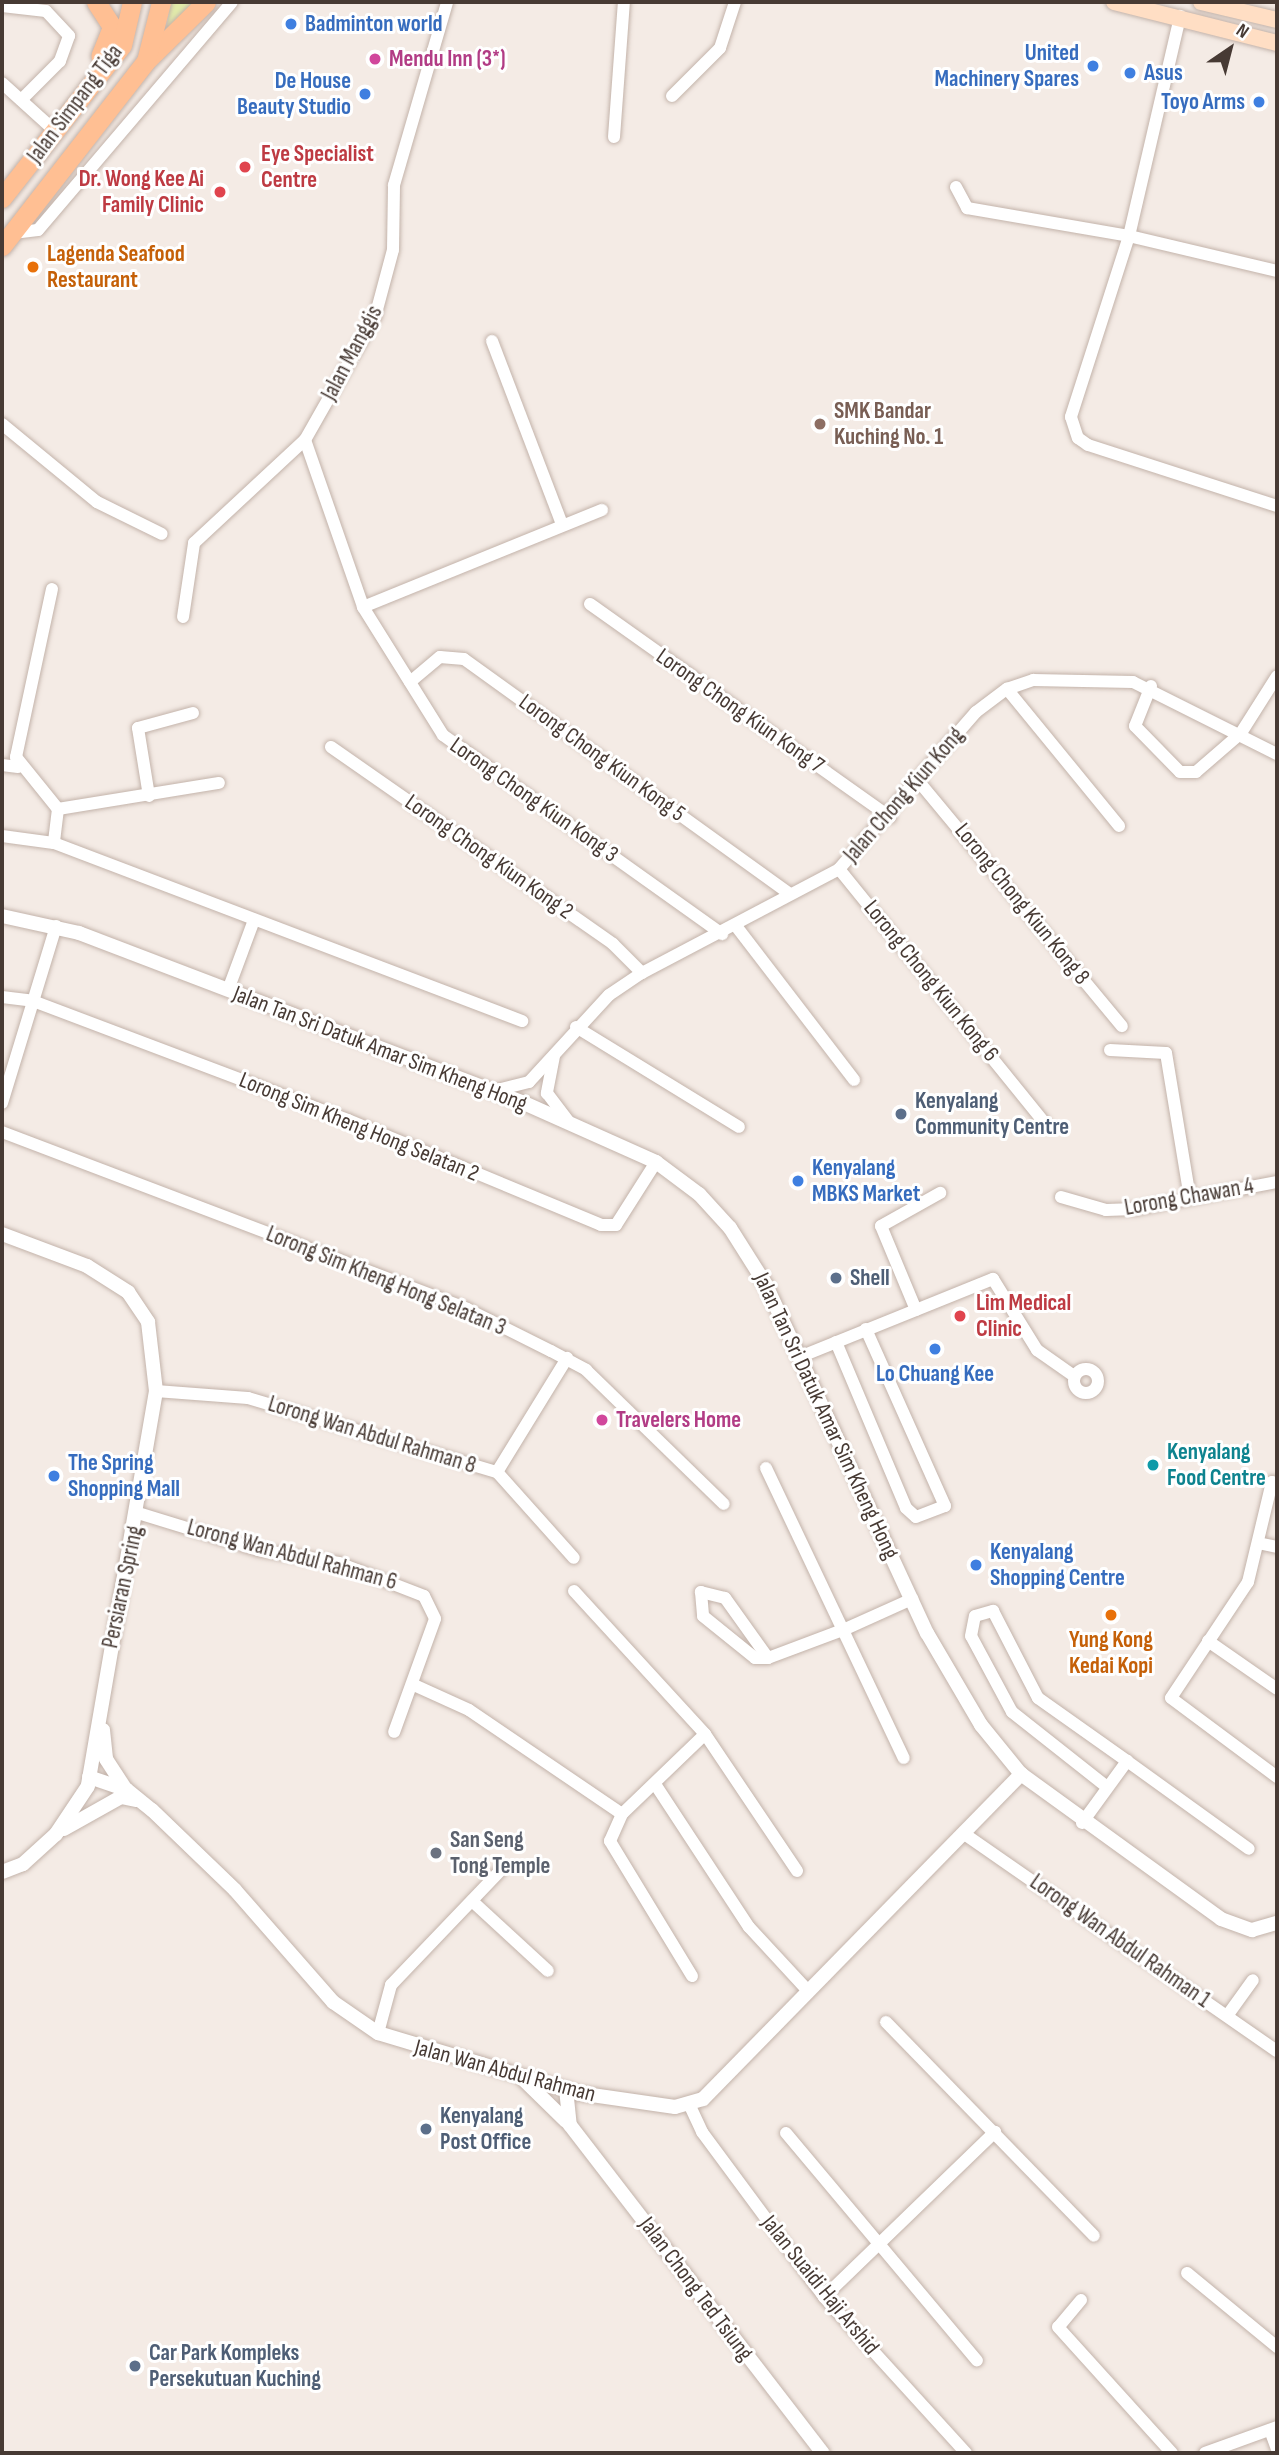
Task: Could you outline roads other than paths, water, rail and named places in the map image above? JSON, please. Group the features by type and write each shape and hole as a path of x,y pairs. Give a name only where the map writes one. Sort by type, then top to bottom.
{"main road":[{"path":"71,113 110,39 112,27 96,2"},
{"name":"Jalan Simpang Tiga","path":"2,198 122,45 132,2"},
{"name":"Jalan Simpang Tiga","path":"7,239 146,61 161,2"},
{"path":"146,61 206,2"},
{"path":"1114,2 1180,16 1277,43"},
{"path":"1200,2 1277,20"}],"street":[{"path":"7,239 38,230 232,2"},
{"name":"Jalan Manggis","path":"183,617 194,543 304,440 383,294 393,250 394,185 447,2"},
{"path":"614,137 624,2"},
{"path":"672,96 720,48 734,2"},
{"path":"2,6 46,11 69,36 60,61 21,100"},
{"path":"1180,16 1129,236 1072,428 1088,445 1277,506"},
{"path":"2,83 56,132"},
{"path":"956,187 967,208 1129,236 1277,271"},
{"path":"492,341 562,524"},
{"path":"2,424 97,502 162,534"},
{"name":"Lorong Chong Kiun Kong 3","path":"304,440 363,607 443,735 722,934"},
{"path":"363,607 602,510"},
{"path":"52,589 18,738 18,766 58,809 54,843"},
{"name":"Lorong Chong Kiun Kong 7","path":"590,604 890,817"},
{"name":"Lorong Chong Kiun Kong 5","path":"410,682 440,657 464,659 790,894"},
{"path":"1151,686 1135,726 1180,772 1196,772 1241,733 1277,676"},
{"name":"Jalan Chong Kiun Kong","path":"490,1091 529,1082 576,1027 642,973 722,934 839,869 920,783 976,712 1007,689 1076,679 1151,686 1277,754"},
{"path":"1007,689 1119,826"},
{"path":"149,796 138,728 193,713"},
{"name":"Lorong Chong Kiun Kong 2","path":"331,747 613,944 642,973"},
{"path":"2,765 18,766"},
{"path":"58,809 219,783"},
{"name":"Lorong Chong Kiun Kong 8","path":"920,783 1122,1026"},
{"path":"2,836 54,843 522,1021"},
{"name":"Lorong Chong Kiun Kong 6","path":"839,869 1047,1126"},
{"name":"Jalan Tan Sri Datuk Amar Sim Kheng Hong","path":"2,916 56,926 228,990 569,1122 656,1162 730,1228 802,1356 951,1679 1021,1774 1082,1824 1222,1919 1252,1930 1277,1923"},
{"path":"228,990 254,920"},
{"path":"2,1103 56,926"},
{"path":"736,926 854,1080"},
{"path":"2,997 33,1002"},
{"name":"Lorong Sim Kheng Hong Selatan 2","path":"33,1002 601,1225 616,1225 656,1162"},
{"path":"576,1027 738,1126"},
{"path":"556,1049 547,1093 569,1122"},
{"path":"1110,1050 1167,1053 1190,1198"},
{"name":"Lorong Sim Kheng Hong Selatan 3","path":"2,1132 467,1309 566,1359 586,1370 724,1504"},
{"name":"Lorong Chawan 4","path":"1061,1197 1117,1211 1277,1182"},
{"path":"916,1310 881,1226 940,1193"},
{"name":"Persiaran Spring","path":"2,1234 87,1266 128,1292 148,1322 156,1391 138,1513 89,1777"},
{"path":"802,1356 993,1279 1037,1350 1074,1376"},
{"path":"836,1342 906,1507 916,1517 945,1506 866,1329"},
{"name":"Lorong Wan Abdul Rahman 8","path":"156,1391 248,1398 497,1472 566,1359"},
{"path":"765,1468 904,1758"},
{"path":"497,1472 574,1558"},
{"path":"1277,1483 1272,1482 1248,1582 1208,1641 1172,1704 1277,1777"},
{"name":"Lorong Wan Abdul Rahman 6","path":"138,1513 413,1587 435,1619 414,1685 394,1732"},
{"path":"1258,1543 1277,1547"},
{"path":"768,1658 725,1598 713,1590 701,1592 703,1616 755,1658 768,1658 843,1630 912,1599"},
{"path":"574,1591 705,1734 797,1871"},
{"path":"1107,1787 1012,1712 971,1636 975,1616 993,1611 1038,1698 1250,1849"},
{"path":"1208,1641 1277,1689"},
{"path":"414,1685 490,1723 622,1814"},
{"path":"100,1708 106,1759 127,1790"},
{"path":"692,1976 610,1841 622,1814 705,1734"},
{"path":"1082,1824 1127,1761"},
{"path":"690,2106 808,1991 1021,1774"},
{"path":"56,1834 89,1777"},
{"name":"Jalan Wan Abdul Rahman","path":"89,1777 127,1790 141,1801 235,1890 333,2002 378,2033 572,2091 690,2106"},
{"path":"655,1784 749,1927 808,1991"},
{"path":"2,1872 23,1864 56,1834 121,1797 141,1801"},
{"name":"Lorong Wan Abdul Rahman 1","path":"963,1833 1277,2051"},
{"path":"378,2033 391,1985 501,1870"},
{"path":"472,1901 548,1971"},
{"path":"1227,2016 1253,1980"},
{"path":"887,2022 1094,2236"},
{"name":"Jalan Chong Ted Tsiung","path":"520,2075 570,2125 823,2453"},
{"path":"570,2125 572,2091"},
{"name":"Jalan Suaidi Haji Arshid","path":"690,2106 702,2132 824,2297 966,2453"},
{"path":"824,2297 879,2248 995,2132"},
{"path":"786,2133 879,2248 977,2361"},
{"path":"1186,2273 1277,2347"},
{"path":"1081,2300 1058,2327 1172,2453"},
{"path":"1205,2453 1273,2428 1277,2449"}],"place":[{"name":"Badminton world","path":"291,24"},
{"name":"Mendu Inn (3*)","path":"375,59"},
{"name":"United Machinery Spares","path":"1093,66"},
{"name":"Asus","path":"1130,73"},
{"name":"De House Beauty Studio","path":"365,94"},
{"name":"Toyo Arms","path":"1259,102"},
{"name":"Eye Specialist Centre","path":"245,167"},
{"name":"Dr. Wong Kee Ai Family Clinic","path":"220,192"},
{"name":"Lagenda Seafood Restaurant","path":"33,267"},
{"name":"SMK Bandar Kuching No. 1","path":"820,424"},
{"name":"Kenyalang Community Centre","path":"901,1114"},
{"name":"Kenyalang MBKS Market","path":"798,1181"},
{"name":"Shell","path":"836,1278"},
{"name":"Lim Medical Clinic","path":"960,1316"},
{"name":"Lo Chuang Kee","path":"935,1349"},
{"name":"Travelers Home","path":"602,1420"},
{"name":"Kenyalang Food Centre","path":"1153,1465"},
{"name":"The Spring Shopping Mall","path":"54,1476"},
{"name":"Kenyalang Shopping Centre","path":"976,1565"},
{"name":"Yung Kong Kedai Kopi","path":"1111,1615"},
{"name":"San Seng Tong Temple","path":"436,1853"},
{"name":"Kenyalang Post Office","path":"426,2129"},
{"name":"Car Park Kompleks Persekutuan Kuching","path":"135,2366"}]}
